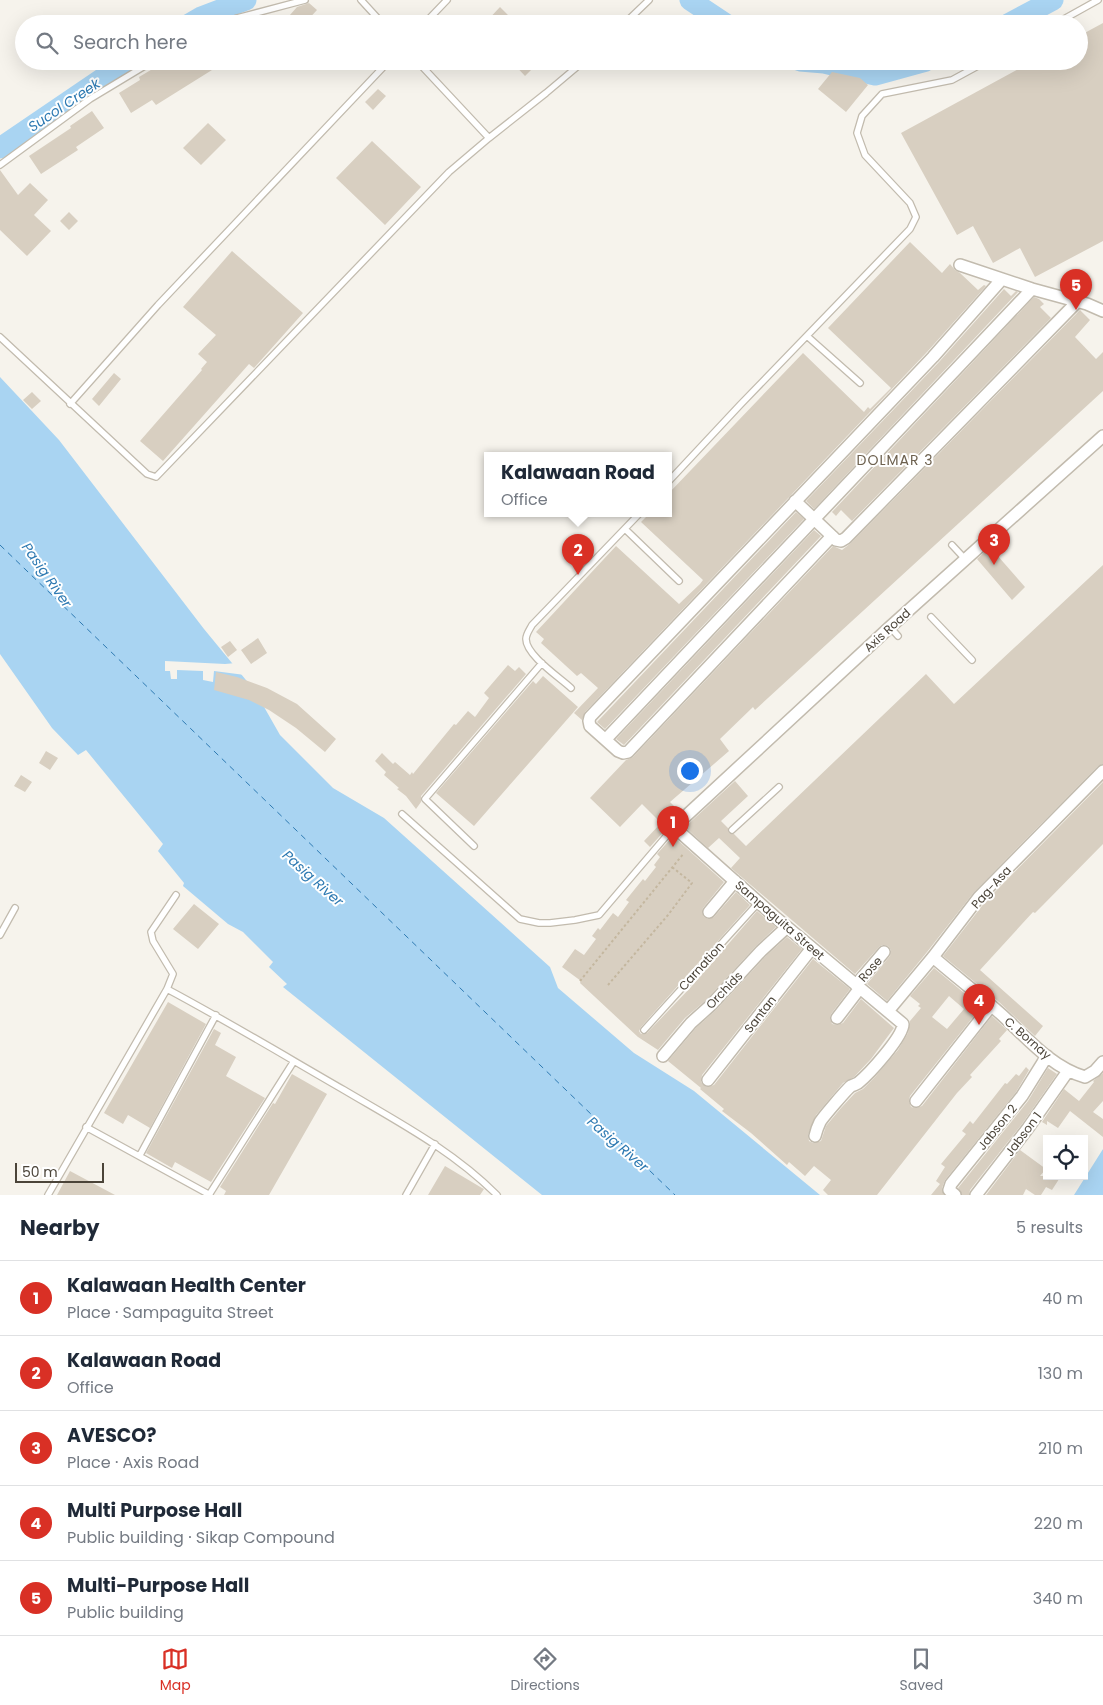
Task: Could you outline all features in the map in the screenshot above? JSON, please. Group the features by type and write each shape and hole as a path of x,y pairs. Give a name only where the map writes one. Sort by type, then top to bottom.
{"street":[{"path":"960,265 1032,289 1087,304 1103,311"},
{"path":"832,536 628,752 618,752 590,726 590,717 933,358 1002,279"},
{"path":"606,739 1032,289"},
{"path":"796,501 836,540 841,541 846,538 1077,302"},
{"name":"Axis Road","path":"674,827 890,627 1103,436"},
{"name":"Pag-Asa","path":"888,1011 934,957 979,897 1103,771"},
{"name":"Sampaguita Street","path":"674,827 787,927 902,1024 901,1032 887,1052 865,1077 857,1084 851,1086 820,1122 815,1136"},
{"path":"709,912 735,881"},
{"name":"Orchids","path":"663,1056 691,1023 787,927"},
{"name":"Santan","path":"708,1080 812,948"},
{"name":"Rose","path":"836,1018 884,952"},
{"name":"C. Bornay","path":"934,957 1037,1049 1068,1071 1085,1077 1095,1072 1103,1062"},
{"path":"916,1101 991,1006"},
{"name":"Jabson 2","path":"955,1195 949,1190 949,1186 1022,1096 1047,1056"},
{"name":"Jabson 1","path":"976,1195 1028,1128 1068,1071"}],"lane":[{"path":"248,15 305,0"},
{"path":"361,0 375,15"},
{"path":"433,15 447,0"},
{"path":"633,15 649,0"},
{"path":"1071,15 1098,0"},
{"path":"0,165 90,99 138,70"},
{"path":"70,404 158,305 380,70"},
{"path":"425,70 489,138"},
{"path":"0,337 147,474 156,477 449,172 469,153 546,94 574,70"},
{"path":"672,478 910,229 916,217 910,203 865,155 857,133 862,116 882,94 952,80 970,70"},
{"path":"807,336 860,383"},
{"path":"571,688 529,650 526,639 528,632 532,625 636,517"},
{"path":"625,529 679,581"},
{"path":"952,545 966,559"},
{"path":"931,617 972,660"},
{"path":"890,627 898,636"},
{"path":"474,846 425,799 542,663"},
{"path":"732,830 779,787"},
{"path":"402,814 520,918 539,923 575,920 599,915 674,827"},
{"path":"48,1195 86,1126 167,989 173,974 153,941 151,932 176,896"},
{"name":"Carnation","path":"644,1030 682,987 688,984 711,955 759,902"},
{"path":"0,935 15,908"},
{"path":"167,989 216,1015 435,1144 482,1180 497,1195"},
{"path":"140,1155 216,1015"},
{"path":"86,1126 210,1195 294,1061"},
{"path":"406,1195 435,1144"}],"path":[{"path":"580,981 692,843"},
{"path":"608,985 668,915 692,883 672,867"}],"water":[{"name":"Pasig River","path":"0,377 59,440 204,629 255,691 280,735 333,788 384,818 550,967 558,988 634,1053 694,1091 820,1195 542,1195 283,987 287,984 269,967 273,962 243,932 228,924 183,886 184,883 158,851 163,844 86,750 78,755 52,728 0,654"},
{"path":"1103,1149 1103,1195 1074,1195 1083,1180 1088,1180 1088,1173"}],"pier":[{"path":"165,661 236,663 245,675 214,671 213,682 203,680 203,671 177,670 177,679 171,679 170,671 165,671"}],"building":[{"path":"309,3 317,10 312,15 290,15 297,7"},
{"path":"500,7 508,15 492,15"},
{"path":"1103,23 1103,241 1035,277 1020,248 993,263 973,226 957,235 901,133 1016,70 1088,70 1088,31"},
{"path":"151,70 212,70 156,105 152,100 131,113 119,93 140,80 139,77"},
{"path":"519,70 531,70 525,76"},
{"path":"832,72 860,78 868,85 846,112 818,89"},
{"path":"378,89 386,96 373,110 365,102"},
{"path":"92,111 104,128 76,147 78,150 41,174 29,156 71,128 70,126"},
{"path":"208,123 226,140 201,165 183,148"},
{"path":"372,141 421,187 385,225 336,178"},
{"path":"0,170 18,195 30,183 48,200 34,215 51,231 27,256 0,230"},
{"path":"69,212 78,221 69,230 60,221"},
{"path":"910,242 942,273 950,264 978,290 984,285 986,286 927,352 585,712 582,720 574,713 598,688 581,673 577,676 541,643 544,639 536,632 616,546 679,604 700,584 703,580 641,522 646,517 672,517 672,490 803,353 864,412 868,407 870,409 891,388 828,328"},
{"path":"232,251 303,313 254,368 249,364 163,461 140,441 202,370 207,362 198,354 216,335 183,307"},
{"path":"1004,289 1011,296 1016,291 1018,292 814,509 806,501 939,362"},
{"path":"1034,297 1044,304 1040,307 1051,318 852,521 841,510 836,516 832,512"},
{"path":"1080,310 1090,320 1075,337 1096,359 1103,352 1103,391 755,710 753,707 720,739 729,751 670,802 674,806 666,815 671,819 667,828 650,847 644,841 661,823 642,804 620,827 590,798 626,760 633,757 833,546 842,550 851,543"},
{"path":"114,373 121,379 99,406 92,399"},
{"path":"32,392 41,401 32,409 23,400"},
{"path":"796,512 804,519 605,729 597,722"},
{"path":"814,530 821,536 624,745 616,739"},
{"path":"990,547 1025,587 1012,600 977,559"},
{"path":"1103,565 1103,764 1098,766 974,892 887,1001 867,984 890,956 891,950 888,946 882,945 879,947 855,974 731,868 740,858 719,838 708,848 685,827 735,781 748,796 721,821 728,828 729,833 734,834 746,846 926,674 954,704"},
{"path":"258,638 267,653 251,664 241,650"},
{"path":"230,641 237,650 228,657 221,647"},
{"path":"508,665 515,671 519,667 526,674 421,796 421,802 416,809 406,796 397,789 399,788 384,775 386,772 375,761 382,753 393,764 395,762 410,775 412,772 413,774 454,724 456,725 468,711 475,717 489,698 484,693"},
{"path":"216,672 237,677 267,688 297,704 336,739 325,752 296,728 269,710 249,700 214,690"},
{"path":"543,676 578,707 474,826 436,793 533,681 536,684"},
{"path":"46,751 58,758 50,770 39,763"},
{"path":"21,775 32,782 25,792 14,786"},
{"path":"1103,782 1103,844 1035,913 1033,912 980,970 1043,1026 1035,1036 999,1002 943,956 985,902"},
{"path":"673,836 724,882 703,908 704,917 708,919 714,917 736,892 750,905 641,1027 639,1031 641,1034 647,1033 691,987 757,911 776,927 706,1000 685,1018 658,1050 638,1037 580,983 581,981 562,967 575,949 584,955 596,939 592,936 598,928 600,930 613,913 618,917 629,902 626,900 643,879 645,881 656,867 654,865 660,857 657,854"},
{"path":"194,904 219,924 198,949 173,929"},
{"path":"787,937 802,949 702,1075 701,1082 706,1087 714,1085 813,959 850,989 831,1014 832,1024 843,1023 861,999 894,1028 871,1059 854,1077 843,1083 816,1115 808,1135 809,1141 813,1143 821,1141 826,1126 841,1108 855,1093 863,1089 875,1077 898,1050 908,1033 910,1021 921,1008 918,1006 920,1004 910,996 934,968 981,1007 910,1096 911,1107 922,1106 992,1016 1007,1030 999,1039 1001,1041 970,1075 972,1077 957,1093 877,1195 828,1195 823,1190 831,1180 814,1166 805,1176 789,1162 787,1165 751,1133 722,1111 724,1109 668,1061 696,1028 716,1010 766,956","holes":["949,996 964,1009 947,1029 932,1017"]},
{"path":"168,1002 206,1024 150,1128 128,1115 123,1124 104,1113"},
{"path":"214,1029 221,1033 215,1045 236,1057 226,1076 265,1098 211,1182 175,1162 172,1168 146,1153"},
{"path":"1026,1067 1029,1070 1016,1092 945,1180 942,1188 944,1195 931,1195 940,1184 936,1181 945,1167 941,1164 966,1134 962,1131 970,1121 973,1124 1005,1083 1007,1084 1016,1074 1019,1076"},
{"path":"1048,1068 1057,1074 1022,1124 970,1190 969,1195 962,1195 958,1188 1028,1101"},
{"path":"1103,1073 1103,1101 1093,1112 1103,1119 1103,1137 1070,1111 1058,1128 1047,1121 1047,1125 1042,1122 1064,1089 1079,1101 1093,1081"},
{"path":"292,1074 327,1094 269,1195 224,1195 226,1191 220,1187 273,1103 275,1104"},
{"path":"1020,1150 1043,1167 1043,1172 1040,1176 1043,1176 1043,1180 1058,1180 1052,1190 1046,1187 1041,1195 1035,1195 1026,1189 1023,1195 986,1195"},
{"path":"445,1166 484,1189 480,1195 428,1195"},
{"path":"70,1171 115,1195 57,1195"}],"waterway":[{"name":"Sucol Creek","path":"206,15 246,0"},
{"path":"690,0 712,15"},
{"path":"1025,15 1053,0"},
{"name":"Sucol Creek","path":"0,148 115,70"},
{"path":"854,70 875,75 893,70"}],"ferry route":[{"path":"0,545 675,1195"}],"place":[{"name":"Multi-Purpose Hall","path":"1076,310"},
{"name":"AVESCO?","path":"994,565"},
{"name":"Kalawaan Road","path":"578,575"},
{"name":"Kalawaan Health Center","path":"673,847"},
{"name":"Multi Purpose Hall","path":"979,1025"}],"district":[{"name":"DOLMAR 3","path":"895,460"}]}
